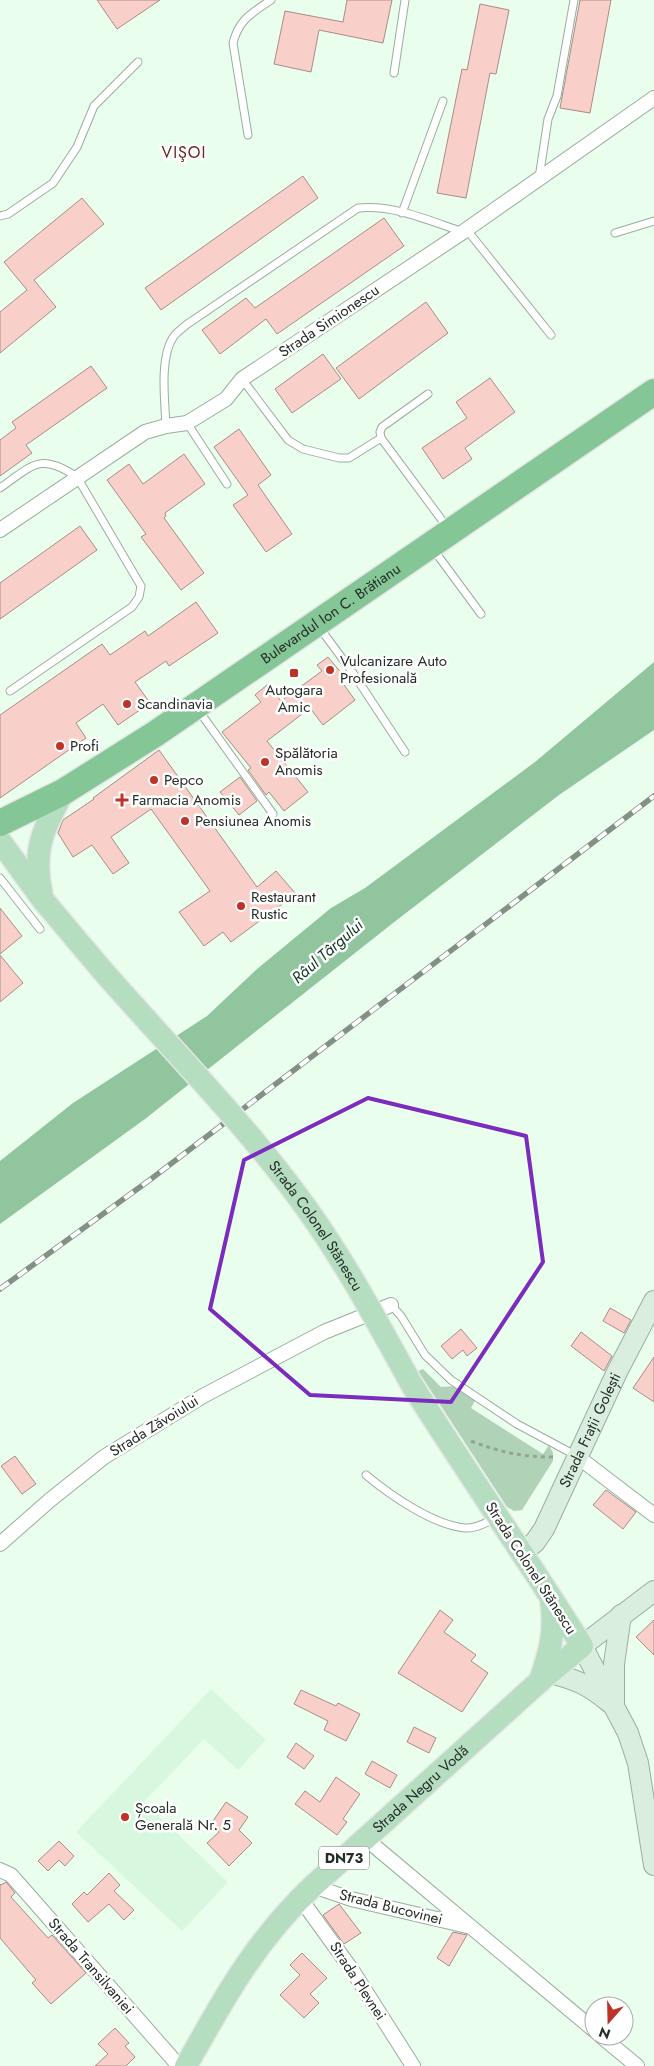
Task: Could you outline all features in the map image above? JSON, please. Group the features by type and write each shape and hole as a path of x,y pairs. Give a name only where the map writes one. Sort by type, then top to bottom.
{"highway":[{"name":"Bulevardul Ion C. Brătianu","path":"0,824 63,792 195,706 654,392"}],"main road":[{"path":"43,900 38,875 38,851 46,824 63,792"},
{"name":"Strada Colonel Stănescu","path":"0,841 43,900 102,970 260,1147 306,1208 336,1251 362,1294 412,1385 440,1430 551,1596 582,1646"},
{"name":"Strada Frații Golești","path":"522,1553 535,1542 544,1529 617,1372 654,1301"},
{"name":"Strada Negru Vodă","path":"186,2066 246,1963 264,1938 306,1892 545,1677 654,1591"},
{"path":"551,1596 554,1620 545,1677 572,1678 586,1684 614,1706"},
{"path":"614,1706 614,1664 620,1616"},
{"path":"582,1646 628,1733 638,1763 654,1865"}],"street":[{"name":"Strada Simionescu","path":"0,530 145,432 187,423 226,399 242,379 465,231 654,98"},
{"name":"Strada Zăvoiului","path":"0,1544 50,1500 104,1458 203,1396 324,1332 391,1305"},
{"path":"578,1457 654,1515"},
{"name":"Strada Bucovinei","path":"366,1839 584,2022"},
{"name":"Strada Transilvaniei","path":"4,1876 179,2066"},
{"name":"Strada Bucovinei","path":"306,1892 351,1899 470,1926"},
{"name":"Strada Plevnei","path":"306,1892 352,1970 413,2066"},
{"path":"613,2046 637,2066"}],"lane":[{"path":"248,136 234,43 236,31 244,19 271,0"},
{"path":"394,72 404,0"},
{"path":"539,178 548,120 557,96 574,0"},
{"path":"0,216 8,214 53,183 78,147 94,106 138,62"},
{"path":"402,213 443,101"},
{"path":"166,426 166,363 170,344 175,336 186,325 358,208 382,208 465,231 551,335"},
{"path":"615,233 654,221"},
{"path":"242,379 288,440 303,449 339,458 349,458 381,438"},
{"path":"428,394 382,427 380,432 381,438 440,538 481,614"},
{"path":"187,423 228,484"},
{"path":"0,488 32,466 46,462 62,466 77,477 141,586 139,597 132,607 10,691"},
{"path":"316,623 405,752"},
{"path":"195,706 273,814"},
{"path":"0,878 40,929"},
{"path":"391,1305 401,1316 425,1355 451,1380 517,1424 578,1457"},
{"path":"366,1475 392,1497 442,1522 466,1528 478,1527 497,1517"}],"path":[{"path":"440,1430 501,1452 528,1457 578,1457"}],"highlighted area":[{"path":"368,1098 526,1136 543,1262 451,1402 310,1395 210,1309 244,1160"}],"shaded area":[{"path":"423,1369 441,1387 456,1386 476,1399 471,1408 543,1454 549,1445 553,1453 553,1461 522,1510 514,1511 507,1507 418,1371"},
{"name":"Școala Generală Nr. 5","path":"211,1689 266,1740 238,1770 204,1739 144,1802 228,1882 182,1931 76,1832"}],"water":[{"name":"Râul Târgului","path":"654,662 654,730 559,795 393,923 145,1119 0,1224 0,1161 73,1103 207,1016 257,969 331,908 365,888 535,762"}],"building":[{"path":"97,0 160,0 117,29"},
{"path":"347,0 392,0 383,43 319,30 311,72 274,64 285,11 343,22"},
{"path":"580,0 611,0 590,113 560,108"},
{"path":"480,4 509,10 496,74 490,73 466,198 437,193 462,69 467,70"},
{"path":"303,176 318,198 161,310 145,288"},
{"path":"82,198 104,224 34,280 56,307 0,353 0,312 27,290 4,262"},
{"path":"384,218 404,246 277,334 266,319 220,354 202,330 246,298 255,308"},
{"path":"426,302 448,333 359,399 336,368"},
{"path":"323,354 341,379 292,413 275,389"},
{"path":"91,366 107,388 26,445 32,453 0,476 0,440 16,428 12,422"},
{"path":"490,378 515,412 465,448 472,459 443,479 422,448 467,418 456,402"},
{"path":"239,429 271,475 258,485 292,534 266,552 233,505 248,495 214,447"},
{"path":"184,454 205,484 165,513 166,516 164,518 204,573 181,590 141,537 146,534 107,480 129,464 143,484"},
{"path":"80,526 97,550 0,619 0,583"},
{"path":"196,602 218,633 169,666 166,661 135,682 150,703 118,725 103,704 76,723 86,738 0,798 0,715 102,644 110,655 145,631 148,636"},
{"path":"328,657 343,675 339,678 355,700 323,725 310,708 267,741 308,792 284,811 269,792 266,795 248,770 251,768 222,732 261,702 255,695 268,684 281,701 322,671 317,665"},
{"path":"159,750 257,887 276,871 296,894 231,942 223,932 204,946 179,912 210,891 151,809 111,837 129,863 113,874 92,845 73,857 58,833 63,820"},
{"path":"240,777 257,801 239,815 220,792"},
{"path":"0,908 22,936 0,954"},
{"path":"0,955 23,983 0,1002"},
{"path":"610,1308 631,1320 624,1333 603,1321"},
{"path":"461,1329 477,1348 467,1356 463,1350 452,1359 441,1346"},
{"path":"581,1332 612,1356 604,1371 571,1346"},
{"path":"654,1357 654,1402 633,1388"},
{"path":"15,1456 36,1484 22,1494 1,1466"},
{"path":"606,1490 636,1512 623,1529 593,1505"},
{"path":"440,1610 453,1620 444,1632 476,1655 471,1661 488,1673 462,1712 398,1673"},
{"path":"654,1620 654,1655 636,1637"},
{"path":"301,1690 336,1706 338,1703 360,1714 346,1741 324,1730 328,1721 294,1704"},
{"path":"414,1727 436,1738 429,1753 407,1742"},
{"path":"296,1743 314,1756 304,1769 287,1757"},
{"path":"372,1761 397,1775 390,1788 365,1774"},
{"path":"336,1777 360,1794 343,1819 347,1822 337,1835 295,1804 305,1791 320,1802"},
{"path":"226,1802 248,1817 239,1830 252,1843 229,1866 207,1843 219,1832 211,1824"},
{"path":"59,1841 74,1856 65,1866 59,1860 48,1871 38,1861"},
{"path":"109,1873 120,1885 114,1891 134,1910 124,1920 109,1904 88,1922 72,1904 84,1892 87,1895"},
{"path":"6,1882 15,1893 11,1897 48,1938 52,1935 86,1973 51,2004 32,1983 36,1980 0,1938 0,1884"},
{"path":"339,1904 361,1933 344,1944 323,1915"},
{"path":"453,1932 467,1935 449,1966 437,1958"},
{"path":"302,1953 327,1978 310,1994 319,2003 304,2018 280,1995 300,1975 290,1965"},
{"path":"115,2028 129,2043 125,2046 135,2057 126,2066 95,2066 108,2054 98,2044"}],"railway":[{"path":"0,1289 151,1179 654,796"}],"place":[{"name":"Vulcanizare Auto Profesională","path":"330,670"},
{"name":"Autogara Amic","path":"294,673"},
{"name":"Scandinavia","path":"127,704"},
{"name":"Profi","path":"60,746"},
{"name":"Spălătoria Anomis","path":"265,762"},
{"name":"Pepco","path":"154,780"},
{"name":"Farmacia Anomis","path":"122,800"},
{"name":"Pensiunea Anomis","path":"185,821"},
{"name":"Restaurant Rustic","path":"241,906"},
{"name":"Școala Generală Nr. 5","path":"125,1817"}],"district":[{"name":"VIŞOI","path":"184,152"}]}
